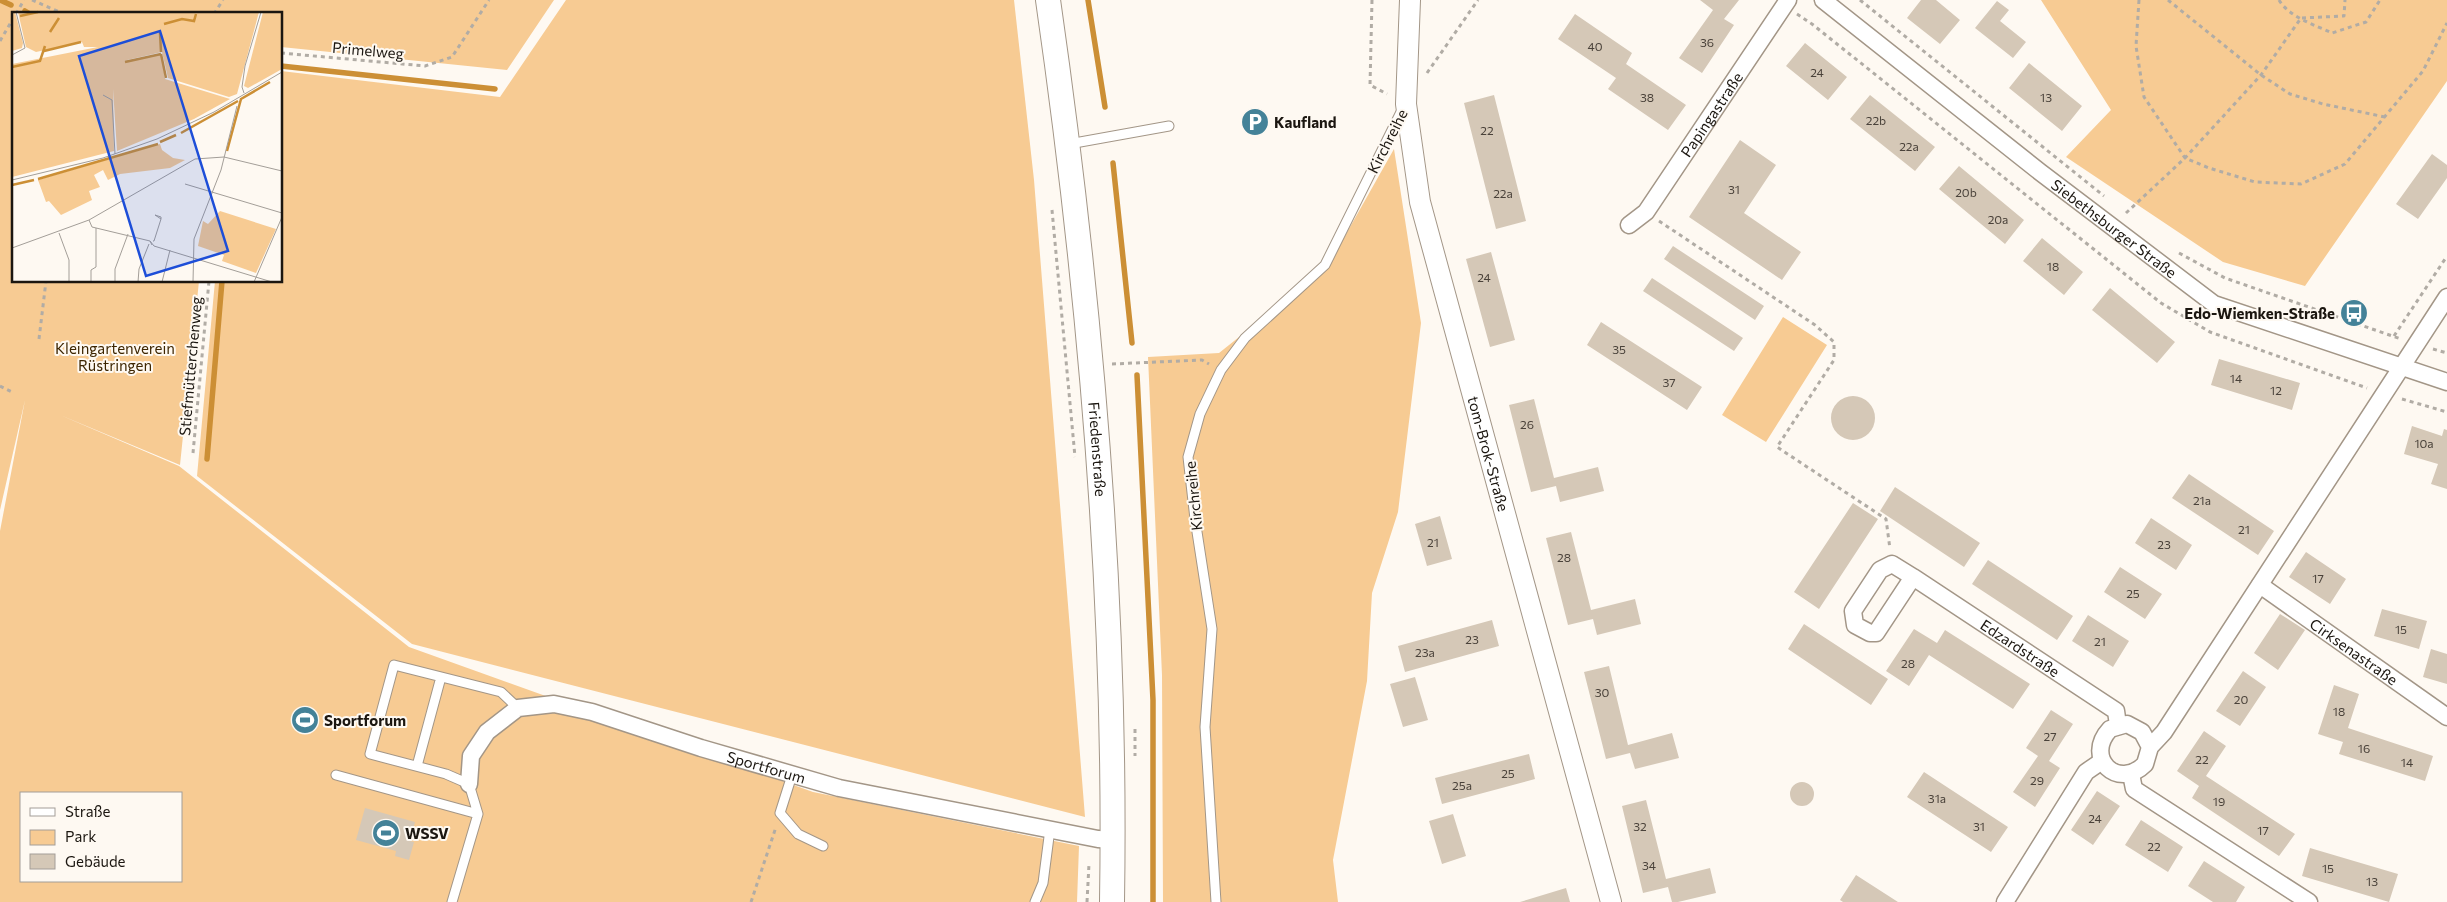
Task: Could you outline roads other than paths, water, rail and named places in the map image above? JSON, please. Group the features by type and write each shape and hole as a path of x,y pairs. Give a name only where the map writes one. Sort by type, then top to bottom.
{"main road":[{"name":"Friedenstraße","path":"1048,0 1074,184 1104,522 1111,691 1112,902"}],"street":[{"name":"tom-Brok-Straße","path":"1410,0 1406,104 1411,149 1424,220 1611,902"},
{"name":"Papingastraße","path":"1629,225 1646,212 1788,0"},
{"name":"Siebethsburger Straße","path":"1822,0 2040,172 2214,304 2447,382"},
{"path":"2150,748 2142,732 2135,726 2118,725 2110,729 2100,743 2102,760 2114,772 2131,774 2145,764 2150,748 2164,732 2447,297"},
{"name":"Edzardstraße","path":"1913,577 1876,633 1870,633 1855,625 1853,611 1880,570 1892,564 1913,577 2116,710 2118,725"},
{"name":"Cirksenastraße","path":"2260,585 2447,717"},
{"name":"Sportforum","path":"518,708 554,704 592,712 701,748 839,788 1098,839 1113,840"},
{"path":"469,784 471,756 487,732 518,708"},
{"path":"2005,902 2086,772 2102,760"},
{"path":"2131,774 2134,789 2309,902"}],"lane":[{"name":"Kirchreihe","path":"1216,902 1205,727 1212,629 1195,519 1188,457 1200,414 1221,370 1245,338 1325,265 1406,104"},
{"path":"1068,144 1170,126"},
{"path":"452,902 478,814 469,784 446,774 370,754 394,665 501,692 518,708"},
{"path":"417,766 440,677"},
{"path":"336,775 478,814"},
{"path":"792,775 780,813 798,834 823,846"},
{"path":"1035,902 1043,883 1050,829"}],"waterway":[{"path":"0,0 11,5"},
{"path":"1088,0 1105,107"},
{"path":"282,66 495,89"},
{"path":"1113,163 1132,343"},
{"path":"207,459 222,282"},
{"path":"1137,375 1153,700 1153,902"}],"place":[{"name":"Kaufland","path":"1255,122"},
{"name":"Edo-Wiemken-Straße","path":"2354,313"},
{"name":"Sportforum","path":"305,720"},
{"name":"WSSV","path":"386,833"}],"park label":[{"name":"Kleingartenverein Rüstringen","path":"115,356"}]}
